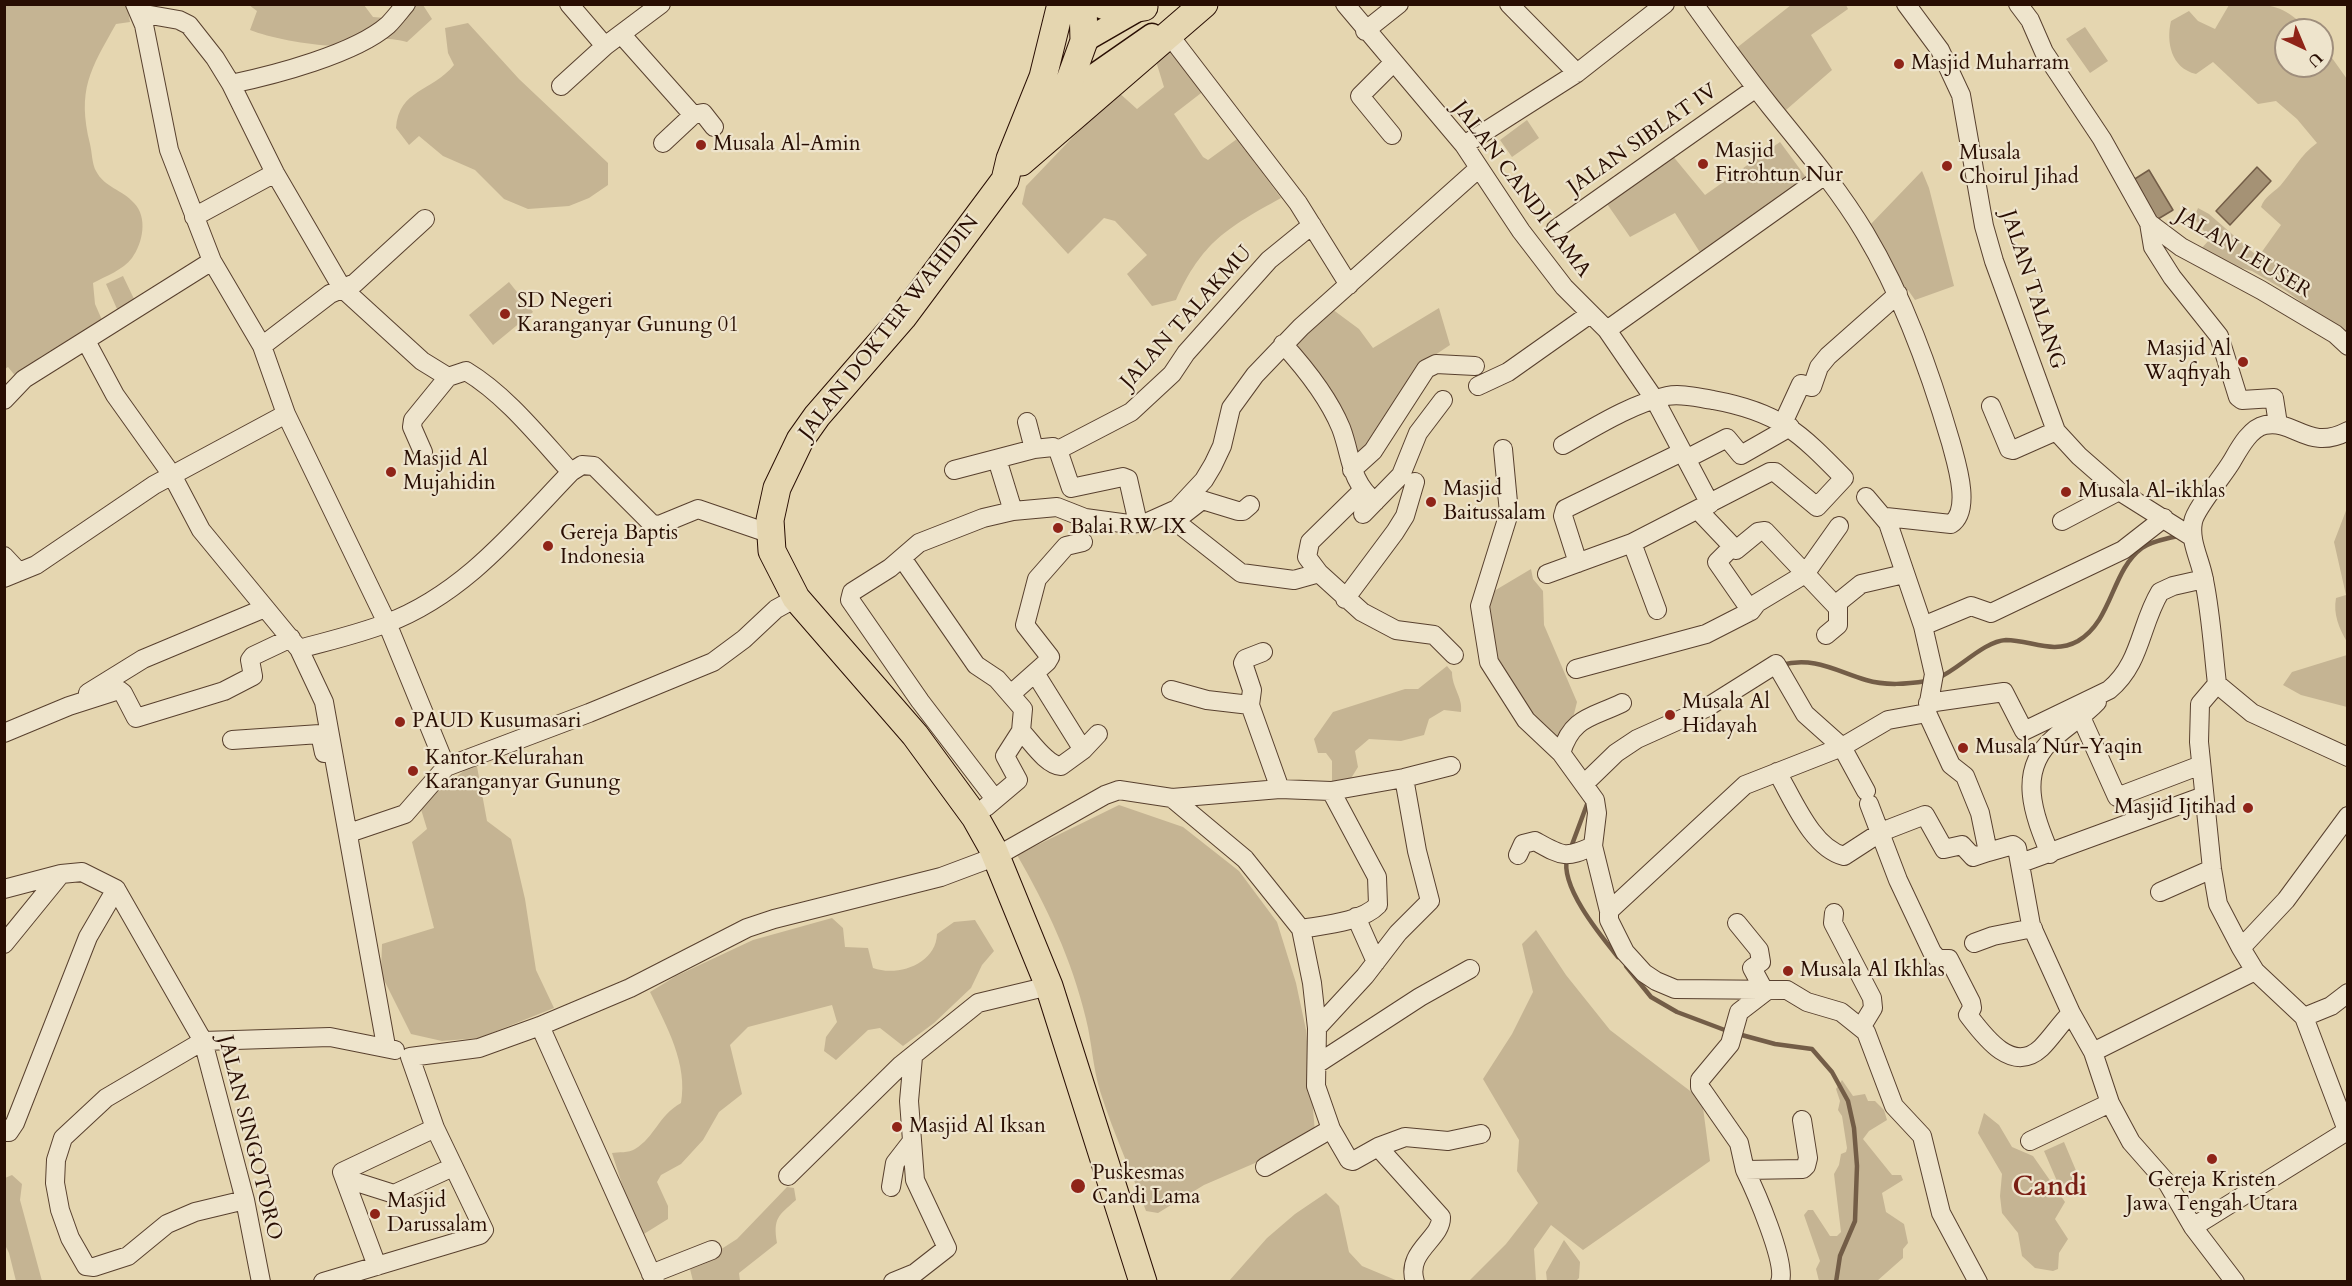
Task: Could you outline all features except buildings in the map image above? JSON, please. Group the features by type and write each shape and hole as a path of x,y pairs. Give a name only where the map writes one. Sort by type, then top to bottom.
{"highway":[{"name":"JALAN DOKTER WAHIDIN","path":"1061,4 1052,44 1055,83 1010,159 1013,171 903,317 817,416 800,440 777,488 770,520 772,551 796,598 915,735 975,818 997,856 1049,986 1143,1281"},
{"path":"1055,83 1084,41 1083,4"},
{"path":"1100,4 1118,11 1146,6"},
{"path":"1013,171 1092,99 1170,36 1204,4"},
{"path":"1052,44 1084,41"}],"main road":[{"path":"1055,83 1101,71 1199,4"},
{"path":"1084,41 1146,6"}],"street":[{"path":"231,84 303,66 370,37 388,25 406,4"},
{"path":"569,4 605,46"},
{"path":"561,86 605,46 660,4"},
{"name":"JALAN CANDI LAMA","path":"1345,4 1365,31 1464,145 1521,231 1572,296 1607,330 1655,399 1684,455 1704,507 1732,547"},
{"path":"1365,31 1399,4"},
{"path":"1509,4 1577,73"},
{"path":"1464,145 1577,73 1665,4"},
{"path":"1694,4 1865,232 1898,294 1944,418 1962,493 1956,521 1944,525 1886,518"},
{"name":"JALAN TALANG","path":"1906,4 1940,50 1961,95 1984,226 1994,261 2056,431 2079,456 2120,491 2192,537"},
{"name":"JALAN LEUSER","path":"2018,4 2030,20 2044,52 2102,139 2149,223 2181,247 2261,290 2334,334 2348,346"},
{"path":"446,767 387,623 286,414 262,346 212,261 169,150 137,9 183,21 215,58 231,84 275,173 342,288 422,361 448,377"},
{"path":"621,34 693,115"},
{"path":"1170,36 1312,225 1349,285"},
{"path":"1392,135 1362,100 1360,93 1393,63"},
{"name":"JALAN SIBLAT IV","path":"1557,229 1756,88"},
{"path":"663,142 693,115 703,113 714,127"},
{"path":"1085,518 1122,524 1138,523 1162,518 1177,509 1200,485 1222,446 1232,408 1248,384 1283,344 1479,168"},
{"path":"195,217 275,173"},
{"path":"1607,330 1825,176"},
{"path":"262,346 330,294 355,283 425,219"},
{"path":"2149,223 2153,247 2172,277 2219,336 2238,397 2242,400 2274,398 2278,424"},
{"name":"JALAN TALAKMU","path":"1058,450 1131,412 1172,374 1186,353 1269,260 1312,225"},
{"path":"4,400 24,379 212,261"},
{"path":"1578,563 1563,516 1565,509 1727,438 1741,455 1787,425 1801,384 1812,387 1819,367 1828,356 1898,294"},
{"path":"1478,386 1508,372 1590,314"},
{"path":"86,341 115,395 171,475 201,530 295,644 324,702 386,1046"},
{"path":"1283,344 1306,371 1341,428 1352,470 1367,502"},
{"path":"1352,470 1376,446 1388,423 1426,369 1436,364 1474,366"},
{"path":"423,452 412,427 413,420 448,377 466,371 479,379 571,471"},
{"path":"1547,574 1632,543 1772,472 1815,506 1819,506 1844,478 1787,425 1761,412 1710,400 1671,395 1655,399 1608,420 1563,445"},
{"path":"1443,400 1418,433 1401,475 1307,547 1307,557 1319,573 1345,599 1368,616 1396,630 1434,635 1454,655"},
{"path":"1991,406 2013,450 2056,431"},
{"path":"4,556 12,575 45,559 171,475 286,414"},
{"path":"1027,422 1034,449"},
{"path":"2348,431 2317,439 2301,435 2278,424 2257,428 2236,453 2216,488 2195,514 2192,537 2204,579 2217,684 2252,713 2348,757"},
{"path":"954,470 1034,449 1053,447 1058,450 1071,488 1123,477 1128,479 1138,523"},
{"path":"1503,449 1509,513 1480,606 1489,662 1526,720 1561,753 1590,796 1593,846 1609,911 1608,920 1625,952 1644,973 1675,989 1765,992 1787,990 1807,1002 1841,1012 1862,1026 1894,1106 1922,1136 1941,1213 1978,1281"},
{"path":"997,459 1013,511"},
{"path":"4,733 69,706 119,690 123,693 136,718 224,691 253,676 250,660 253,656 387,623 426,604 466,578 500,547 571,471 582,465 594,466 652,524 659,525 698,509 771,534"},
{"path":"1345,599 1400,524 1415,482"},
{"path":"2062,521 2120,491"},
{"path":"1866,497 1886,518 1923,626 1934,678 1927,708 1951,765 1965,776 1980,813 1988,852"},
{"path":"995,799 920,701 850,600 852,592 902,558 910,549 931,538 1013,511 1057,507 1118,532 1137,531 1175,521 1202,500 1243,512 1250,505"},
{"path":"1923,626 1971,606 1991,613 2123,550 2164,518"},
{"path":"1175,521 1241,573 1294,580 1319,573"},
{"path":"1576,669 1706,634 1751,611 1757,603 1805,574 1839,526"},
{"path":"1751,611 1717,562 1732,547 1740,550 1758,532 1765,531 1838,606 1838,625 1826,635"},
{"path":"1011,694 1050,657 1025,625 1033,586 1066,546 1083,542"},
{"path":"1632,543 1657,610"},
{"path":"902,558 976,665 997,679 1023,709 1021,731 1006,754 1018,780 975,818"},
{"path":"1838,606 1861,584 1904,574"},
{"path":"2050,854 2031,798 2032,773 2048,743 2081,717 2118,682 2134,660 2160,592 2173,585 2204,579"},
{"path":"349,833 405,814 446,767 589,713 713,662 744,639 776,609 796,598"},
{"path":"69,706 143,659 265,608"},
{"path":"1263,652 1245,659 1243,663 1252,690 1250,705 1280,789"},
{"path":"1590,796 1616,753 1637,739 1706,708 1778,667 1804,714 1842,747 1867,798 1898,880 1932,952 1938,959 1949,959 1971,1002 1972,1008 1968,1015 1995,1047 2007,1055 2026,1057 2039,1050 2071,1013"},
{"path":"1035,673 1083,750"},
{"path":"2193,1227 2347,1132 2304,1017 2255,972 2218,904 2201,765 2200,704 2217,684"},
{"path":"1171,690 1207,700 1250,705"},
{"path":"1609,911 1745,785 1842,747 1888,720 1927,708 2004,692 2024,730 2109,690"},
{"path":"1561,753 1566,735 1575,724 1622,703"},
{"path":"2081,717 2117,797 2201,765"},
{"path":"1021,731 1058,766 1083,750 1098,734"},
{"path":"232,740 320,734 327,770 342,792"},
{"path":"245,1200 195,1212 167,1224 128,1256 83,1269 63,1220 55,1183 56,1160 63,1138 106,1098 203,1041 330,1037 386,1046 410,1057 479,1048 540,1026 630,988 747,928 774,919 915,885 997,856 1113,791 1172,798 1244,794 1280,789 1331,791 1404,778 1451,766"},
{"path":"1777,772 1813,832 1834,853 1844,856 1881,832 1926,816 1944,849 1962,845 1973,857 2013,845 2017,848 2021,863 2024,897 2033,928 2071,1013 2093,1052 2110,1103 2131,1142 2168,1184 2193,1227 2235,1281"},
{"path":"1317,1028 1376,962 1398,933 1430,901 1417,851 1404,778"},
{"path":"1301,929 1356,917 1372,911 1378,905 1379,888 1373,870 1331,791"},
{"path":"2021,863 2204,796"},
{"path":"1172,798 1245,859 1301,929 1312,983 1317,1028 1316,1086 1331,1129 1349,1160 1353,1161 1378,1147 1405,1137 1448,1141 1481,1134"},
{"path":"2241,948 2286,900 2348,816"},
{"path":"1518,855 1523,844 1535,841 1568,856 1593,846"},
{"path":"2160,892 2212,869"},
{"path":"4,889 61,874 82,872 95,876 116,889 88,938 15,1123 9,1132 4,1132"},
{"path":"4,944 61,874"},
{"name":"JALAN SINGOTORO","path":"116,889 203,1041 245,1200 261,1281"},
{"path":"1834,913 1833,923 1872,998 1873,1008 1862,1026"},
{"path":"1356,917 1376,962"},
{"path":"1737,923 1759,950 1762,959 1752,968 1765,992"},
{"path":"1974,943 1993,936 2033,928"},
{"path":"1317,1065 1420,997 1470,969"},
{"path":"2093,1052 2255,972"},
{"path":"789,1176 913,1056 981,1001 1049,986"},
{"path":"1765,992 1743,1007 1732,1034 1699,1084 1739,1143 1745,1170 1775,1242 1782,1275 1780,1281"},
{"path":"2304,1017 2331,1006 2348,993"},
{"path":"540,1026 653,1278 712,1250"},
{"path":"892,1281 918,1277 947,1248 916,1188 909,1101 913,1056"},
{"path":"323,1281 480,1235 483,1232 435,1128 410,1057"},
{"path":"2030,1141 2110,1103"},
{"path":"1745,1170 1803,1169 1808,1158 1802,1120"},
{"path":"344,1177 435,1128"},
{"path":"1265,1167 1331,1129"},
{"path":"891,1187 895,1163 912,1142"},
{"path":"1378,1147 1441,1217 1441,1224 1417,1255 1414,1270 1415,1281"},
{"path":"344,1177 394,1194 453,1167"},
{"path":"344,1177 377,1266"}],"shaded area":[{"path":"5,5 127,5 130,22 116,24 88,81 86,125 96,171 104,181 134,203 141,215 142,223 139,245 132,258 119,269 93,283 95,304 102,320 40,357 17,378 8,367 5,369"},
{"path":"249,5 364,5 373,17 386,18 405,5 423,5 432,19 407,42 380,39 333,46 282,39 250,30 257,11"},
{"path":"1791,5 1846,5 1848,9 1811,35 1832,70 1786,110 1734,50"},
{"path":"2229,5 2264,5 2281,9 2294,18 2274,18 2274,78 2334,78 2334,61 2347,79 2347,332 2324,322 2316,313 2286,291 2252,271 2213,260 2200,250 2210,239 2194,218 2198,208 2209,214 2256,255 2261,253 2281,225 2261,207 2263,203 2317,143 2297,119 2276,101 2258,104 2213,62 2196,74 2181,66 2172,53 2170,45 2171,21 2189,11 2198,21 2215,29"},
{"path":"468,23 519,79 608,163 608,185 589,198 569,206 528,209 504,199 475,170 443,156 419,136 409,145 396,128 398,115 410,98 436,81 454,65 448,53 445,28"},
{"path":"2085,27 2108,61 2090,73 2066,39"},
{"path":"1173,47 1205,90 1174,114 1203,157 1208,160 1237,139 1281,198 1245,218 1218,238 1196,264 1176,300 1152,306 1127,274 1147,255 1115,221 1104,218 1068,254 1022,204 1026,186 1117,91 1137,109 1164,87 1155,58"},
{"path":"1527,120 1539,138 1512,157 1500,140"},
{"path":"1780,142 1811,184 1701,254 1675,213 1630,237 1605,201 1672,155 1705,195"},
{"path":"2257,167 2271,181 2230,225 2216,211"},
{"path":"2149,170 2173,210 2153,222 2130,182"},
{"path":"1922,171 1929,188 1954,286 1915,300 1908,290 1901,292 1870,225"},
{"path":"123,276 135,301 117,309 106,284"},
{"path":"509,282 533,312 493,345 469,315"},
{"path":"1439,308 1450,345 1423,363 1374,442 1352,457 1297,350 1298,339 1332,309 1359,329 1373,348"},
{"path":"2347,508 2347,642 2336,615 2336,598 2346,595 2334,542"},
{"path":"1531,569 1533,579 1543,591 1544,625 1577,702 1572,722 1558,737 1546,731 1536,721 1498,658 1489,608 1489,594"},
{"path":"2347,655 2347,707 2301,695 2283,685 2292,672"},
{"path":"1447,666 1452,672 1461,712 1444,710 1429,719 1424,735 1401,741 1369,739 1355,751 1358,767 1350,780 1332,783 1332,761 1326,753 1318,753 1314,739 1333,712 1405,689 1418,689"},
{"path":"476,761 487,821 511,839 525,899 536,970 554,1008 479,1038 442,1041 411,1034 381,974 382,944 434,928 412,842 427,829 420,806"},
{"path":"1119,805 1183,827 1239,871 1277,922 1296,983 1306,1030 1315,1132 1276,1154 1204,1185 1158,1213 1146,1211 1116,1136 1098,1082 1086,1019 1074,976 1048,914 1017,855"},
{"path":"832,918 843,928 845,947 868,948 873,968 893,971 914,966 930,953 937,934 954,922 975,920 994,951 982,965 971,988 934,1023 903,1046 880,1028 868,1030 836,1060 824,1051 826,1037 837,1022 832,1005 748,1027 730,1045 742,1094 719,1112 703,1140 681,1164 661,1175 657,1182 668,1206 668,1219 639,1237 612,1153 630,1151 642,1144 667,1114 681,1103 682,1088 679,1060 650,992 676,976 753,940"},
{"path":"1536,930 1566,975 1610,1030 1702,1100 1710,1161 1583,1250 1551,1225 1534,1249 1536,1281 1468,1282 1506,1244 1538,1203 1517,1171 1519,1140 1483,1079 1512,1034 1533,992 1522,944"},
{"path":"1842,1080 1853,1096 1865,1094 1868,1101 1875,1101 1884,1110 1887,1120 1869,1131 1863,1139 1892,1175 1901,1175 1903,1180 1882,1193 1886,1212 1904,1224 1908,1243 1903,1249 1903,1258 1877,1281 1819,1281 1816,1269 1820,1261 1804,1215 1808,1210 1813,1210 1830,1236 1837,1236 1841,1232 1834,1174 1841,1154 1846,1152 1847,1148 1842,1116 1838,1110 1840,1101 1836,1089"},
{"path":"1984,1113 1999,1125 2012,1147 2033,1156 2065,1202 2055,1219 2068,1239 2059,1253 2058,1269 2053,1271 2035,1268 2022,1256 2018,1233 2002,1213 2000,1196 2002,1174 1978,1133"},
{"path":"2064,1142 2080,1180 2060,1188 2044,1151"},
{"path":"12,1175 22,1184 20,1200 42,1281 16,1281 5,1245 5,1178"},
{"path":"787,1187 794,1188 796,1200 778,1218 777,1243 739,1273 740,1281 693,1281 690,1269 737,1239"},
{"path":"1326,1193 1339,1206 1349,1252 1362,1266 1398,1281 1229,1281 1267,1238 1295,1214"},
{"path":"1564,1240 1580,1262 1579,1278 1576,1281 1547,1281 1546,1272"}],"waterway":[{"path":"1938,678 1980,650 1998,642 2006,640 2060,647 2078,641 2090,632 2098,621 2124,569 2132,558 2142,548 2154,542 2177,536"},
{"path":"1781,665 1814,663 1866,680 1889,684 1927,681"},
{"path":"1570,850 1589,799"},
{"path":"1567,858 1566,870 1576,897 1618,957"},
{"path":"1626,966 1651,997 1677,1012 1730,1032"},
{"path":"1738,1034 1775,1044 1812,1049 1832,1072 1848,1101 1854,1128 1857,1166 1855,1221 1840,1256 1836,1282"}],"place":[{"name":"Masjid Muharram","path":"1899,64"},
{"name":"Musala Al-Amin","path":"701,145"},
{"name":"Masjid Fitrohtun Nur","path":"1703,164"},
{"name":"Musala Choirul Jihad","path":"1947,166"},
{"name":"SD Negeri Karanganyar Gunung 01","path":"505,314"},
{"name":"Masjid Al Waqfiyah","path":"2243,362"},
{"name":"Masjid Al Mujahidin","path":"391,472"},
{"name":"Musala Al-ikhlas","path":"2066,492"},
{"name":"Masjid Baitussalam","path":"1431,502"},
{"name":"Balai RW IX","path":"1058,528"},
{"name":"Gereja Baptis Indonesia","path":"548,546"},
{"name":"Musala Al Hidayah","path":"1670,715"},
{"name":"PAUD Kusumasari","path":"400,722"},
{"name":"Musala Nur-Yaqin","path":"1963,748"},
{"name":"Kantor Kelurahan Karanganyar Gunung","path":"413,771"},
{"name":"Masjid Ijtihad","path":"2248,808"},
{"name":"Musala Al Ikhlas","path":"1788,971"},
{"name":"Masjid Al Iksan","path":"897,1127"},
{"name":"Gereja Kristen Jawa Tengah Utara","path":"2212,1159"},
{"name":"Puskesmas Candi Lama","path":"1078,1186"},
{"name":"Masjid Darussalam","path":"375,1214"}],"district":[{"name":"Candi","path":"2050,1189"}]}
